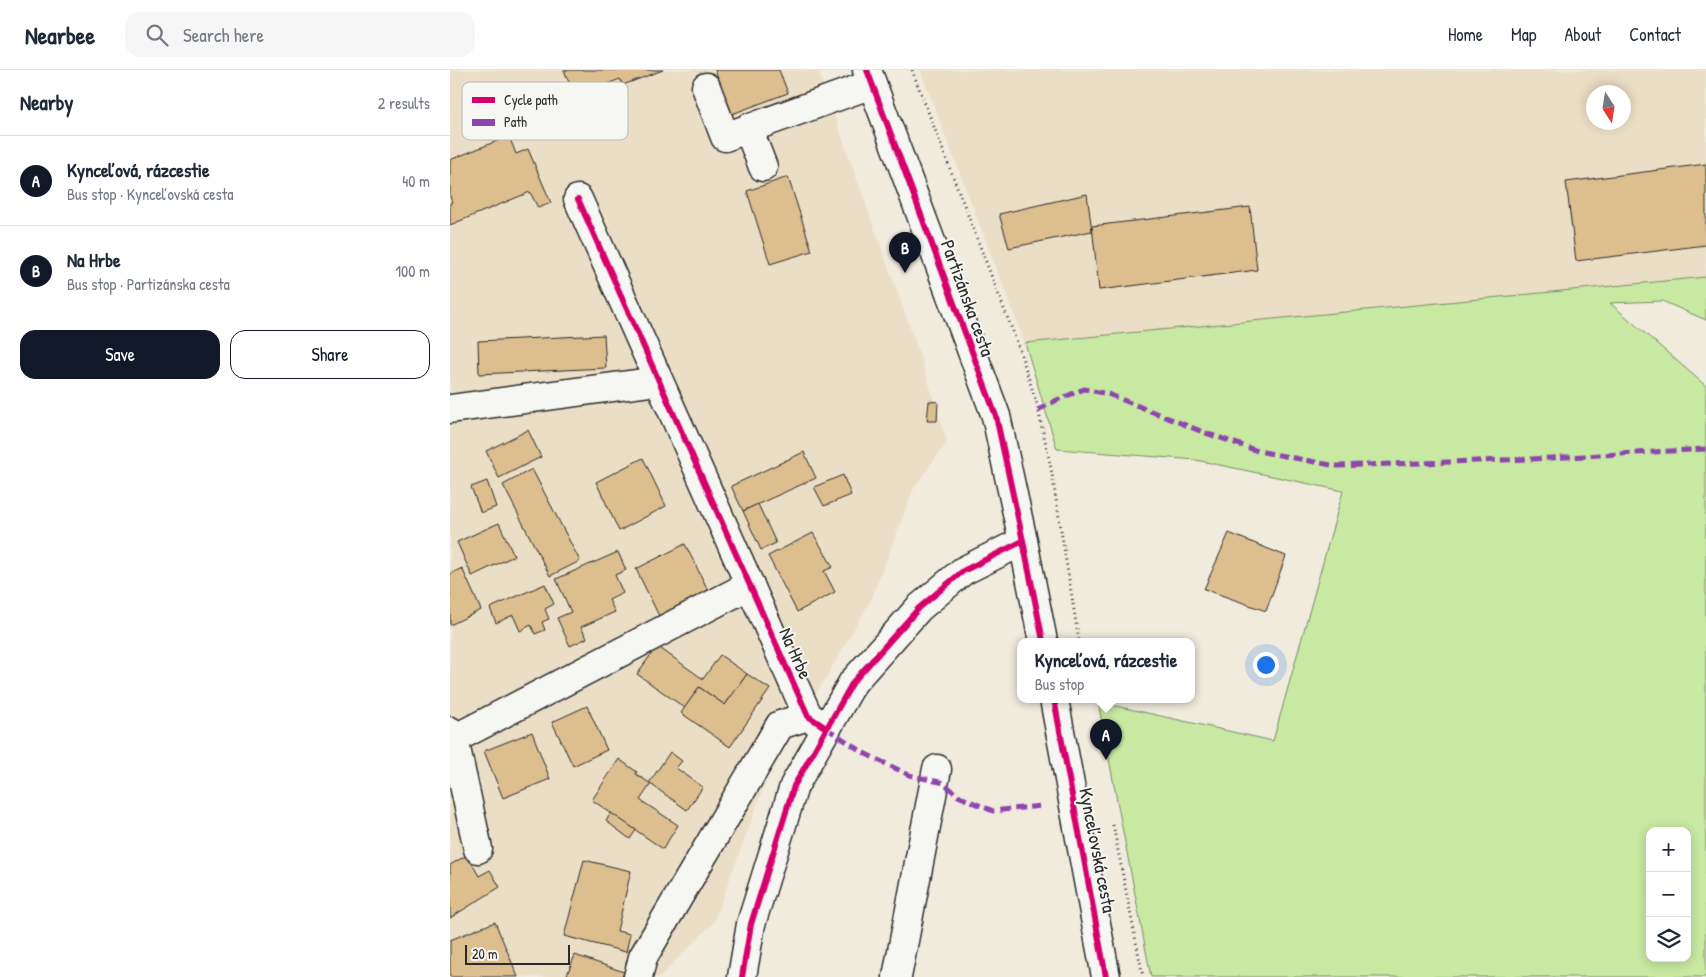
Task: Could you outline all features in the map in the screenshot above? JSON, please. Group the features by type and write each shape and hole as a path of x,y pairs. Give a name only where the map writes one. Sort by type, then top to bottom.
{"street":[{"path":"706,87 724,137 870,77"},
{"name":"Partizánska cesta","path":"870,77 996,416 1023,541"},
{"path":"748,128 763,168"},
{"name":"Na Hrbe","path":"578,199 750,585 817,722"},
{"path":"450,409 658,381"},
{"path":"742,977 751,924 794,786 817,722 919,608 963,571 1023,541 1042,638"},
{"path":"478,850 452,735 750,585"},
{"name":"Kynceľovská cesta","path":"1055,703 1106,977"},
{"path":"638,977 643,958 780,725 817,722"},
{"path":"897,977 937,769"}],"path":[{"path":"1113,823 1143,977"}],"shaded area":[{"path":"450,70 818,70 922,361 947,442 914,488 871,600 820,688 776,754 714,922 660,977 450,977"},
{"path":"920,70 1706,70 1706,277 1025,343"}],"green space":[{"path":"1706,277 1706,320 1662,301 1610,303 1706,386 1706,977 1151,977 1098,703 1273,741 1343,491 1196,460 1057,449 1025,343"}],"building":[{"path":"564,70 663,70 628,83 622,82 620,79 612,82 569,82"},
{"path":"715,70 779,70 788,93 732,114"},
{"path":"499,140 511,140 516,154 528,149 551,203 538,208 530,192 450,225 450,203 452,202 450,197 450,160"},
{"path":"1706,164 1706,245 1576,261 1566,182"},
{"path":"788,177 812,251 770,264 747,191"},
{"path":"1087,194 1092,231 1009,248 999,214"},
{"path":"1250,207 1257,270 1099,290 1092,226"},
{"path":"604,335 606,368 479,374 478,341"},
{"path":"929,401 938,402 937,421 927,421"},
{"path":"528,430 541,457 499,478 486,451"},
{"path":"804,452 816,478 743,511 731,486"},
{"path":"643,458 666,506 619,531 596,482"},
{"path":"532,469 580,561 550,576 503,485"},
{"path":"843,475 851,495 824,506 814,487"},
{"path":"487,481 496,507 481,513 471,487"},
{"path":"758,504 776,543 761,550 743,511"},
{"path":"499,523 514,556 472,576 457,542"},
{"path":"813,533 833,567 824,571 835,592 797,612 768,556"},
{"path":"1229,533 1286,556 1266,611 1204,589"},
{"path":"685,544 709,592 659,616 636,569"},
{"path":"618,552 626,570 615,575 623,593 609,600 615,612 581,627 587,638 570,646 557,618 571,612 556,579"},
{"path":"462,568 481,610 450,625 450,574"},
{"path":"545,584 554,604 545,609 549,619 542,622 545,630 535,634 531,625 520,631 513,615 496,623 490,608"},
{"path":"657,646 703,679 720,655 747,674 725,705 699,687 685,708 637,674"},
{"path":"747,674 770,689 730,747 681,713 699,687 725,705"},
{"path":"587,706 607,750 573,766 552,722"},
{"path":"532,732 550,779 503,798 484,751"},
{"path":"670,752 682,761 676,768 703,787 687,810 649,783"},
{"path":"619,759 651,784 640,800 678,825 663,849 592,800"},
{"path":"611,813 636,830 630,839 606,821"},
{"path":"467,855 479,876 490,870 500,887 450,918 450,865"},
{"path":"584,860 631,871 617,931 630,934 626,952 564,936"},
{"path":"495,922 518,977 450,977 450,940"},
{"path":"575,955 624,972 622,977 566,977"}],"marked path":[{"path":"1038,410 1084,389 1108,394 1203,432 1258,451 1336,466 1532,459 1706,449"},
{"path":"826,728 866,754 909,775 944,783 958,796 993,811 1041,806"}],"cycle path":[{"path":"867,70 996,416 1042,638"},
{"path":"578,199 808,716 826,728"},
{"path":"742,977 751,924 794,786 853,682 919,608 963,571 1023,541"},
{"path":"1055,703 1106,977"}],"place":[{"name":"Na Hrbe","path":"905,273"},
{"name":"Kynceľová, rázcestie","path":"1106,760"}]}
